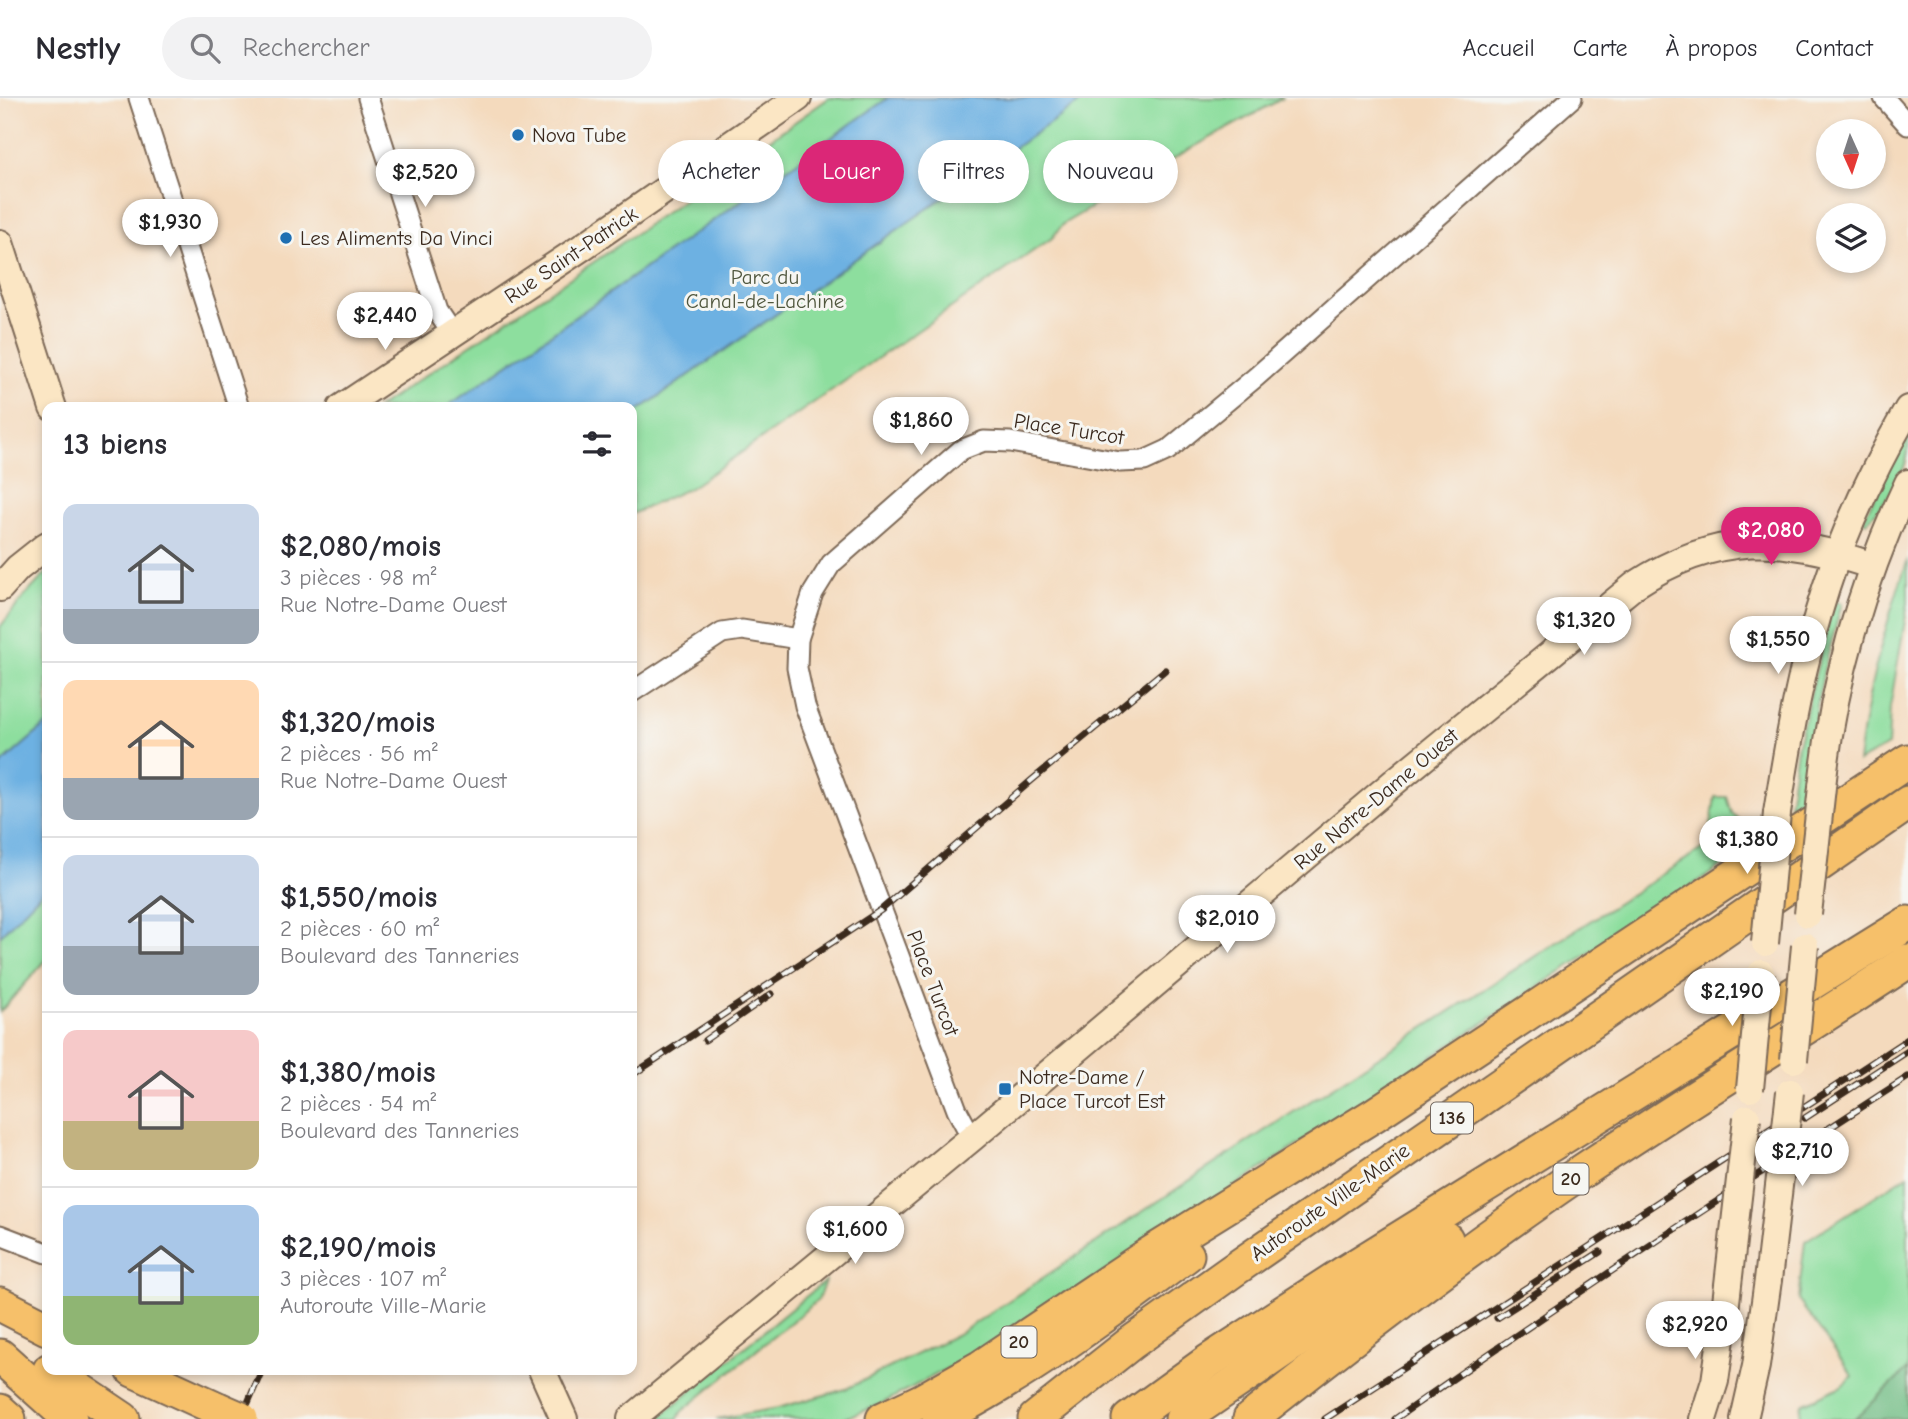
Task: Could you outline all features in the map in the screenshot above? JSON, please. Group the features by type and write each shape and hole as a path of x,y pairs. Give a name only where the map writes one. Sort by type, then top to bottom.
{"highway":[{"name":"20","path":"883,1419 981,1367 1148,1255 1374,1115 1908,761"},
{"name":"Autoroute Ville-Marie","path":"1035,1419 1200,1293 1908,803"},
{"path":"1129,1419 1209,1361 1294,1305 1908,923"},
{"name":"20","path":"1250,1419 1396,1304 1502,1227 1641,1133 1908,961"},
{"path":"1182,1419 1429,1252 1684,1063"},
{"path":"939,1419 1007,1381 1093,1322 1374,1115"},
{"path":"0,1304 42,1325"},
{"path":"0,1340 42,1365"},
{"path":"0,1356 70,1419"},
{"path":"58,1375 123,1419"},
{"path":"144,1375 229,1414"},
{"path":"0,1411 9,1419"}],"main road":[{"name":"Rue Saint-Patrick","path":"350,402 798,98"},
{"path":"0,243 51,402"},
{"path":"1703,1419 1717,1373 1750,1088 1777,813 1796,700 1825,592 1839,554 1875,469 1908,409"},
{"path":"1744,1419 1754,1377 1768,1280 1822,787 1834,702 1873,566 1908,482"},
{"name":"Rue Notre-Dame Ouest","path":"631,1419 1635,585 1679,559 1727,545 1778,544 1818,548 1873,566"},
{"path":"0,588 18,568 42,549"},
{"path":"544,1375 564,1419"}],"street":[{"path":"139,98 237,402"},
{"path":"368,98 437,311 453,334"},
{"name":"Place Turcot","path":"972,1138 957,1110 811,725 797,668 799,639 813,593 831,564 961,450 984,441 1001,441 1129,462 1151,459 1168,450 1256,377 1572,98"},
{"path":"1884,98 1908,125"},
{"path":"637,689 722,633 742,630 799,639"},
{"path":"0,1235 42,1251"}],"green space":[{"name":"Parc du Canal-de-Lachine","path":"829,98 1283,98 1178,156 1178,140 1043,140 1043,203 1098,203 1063,224 1052,238 690,488 637,512 637,402 386,402 679,203 784,203 784,140 769,140"},
{"path":"1908,429 1908,451 1903,470 1886,499 1866,522 1863,520"},
{"path":"1908,559 1908,603 1890,707 1888,746 1858,762 1877,659"},
{"path":"42,577 42,965 0,1012 0,627"},
{"path":"1836,601 1842,603 1817,705 1811,791 1789,806 1797,749"},
{"path":"1715,797 1727,797 1732,813 1747,828 1761,819 1758,842 1003,1339 877,1406 842,1419 716,1419 778,1408 846,1389 960,1333 1264,1131 1708,845"},
{"path":"1908,1175 1908,1369 1855,1419 1799,1419 1802,1404 1840,1387 1853,1376 1798,1300 1805,1241"},
{"path":"825,1281 818,1300 681,1412 678,1419 657,1419"},
{"path":"1908,1369 1908,1419 1855,1419"}],"water":[{"path":"888,98 1086,98 1026,140 918,140 918,203 936,203 637,412 637,402 454,402 738,203 784,203 784,171 798,161 798,203 904,203 904,140 828,140"},
{"path":"42,728 42,892 0,936 0,765"}],"railway":[{"path":"637,1072 881,910 1165,670"},
{"path":"705,1040 771,994"},
{"path":"1325,1419 1908,1039"},
{"path":"1805,1118 1908,1051"},
{"path":"1395,1419 1586,1288 1908,1077"},
{"path":"1497,1318 1600,1252"},
{"path":"241,1419 260,1375"}],"place":[{"name":"Nova Tube","path":"518,135"},
{"name":"Les Aliments Da Vinci","path":"286,238"},
{"name":"Notre-Dame / Place Turcot Est","path":"1005,1089"}]}
